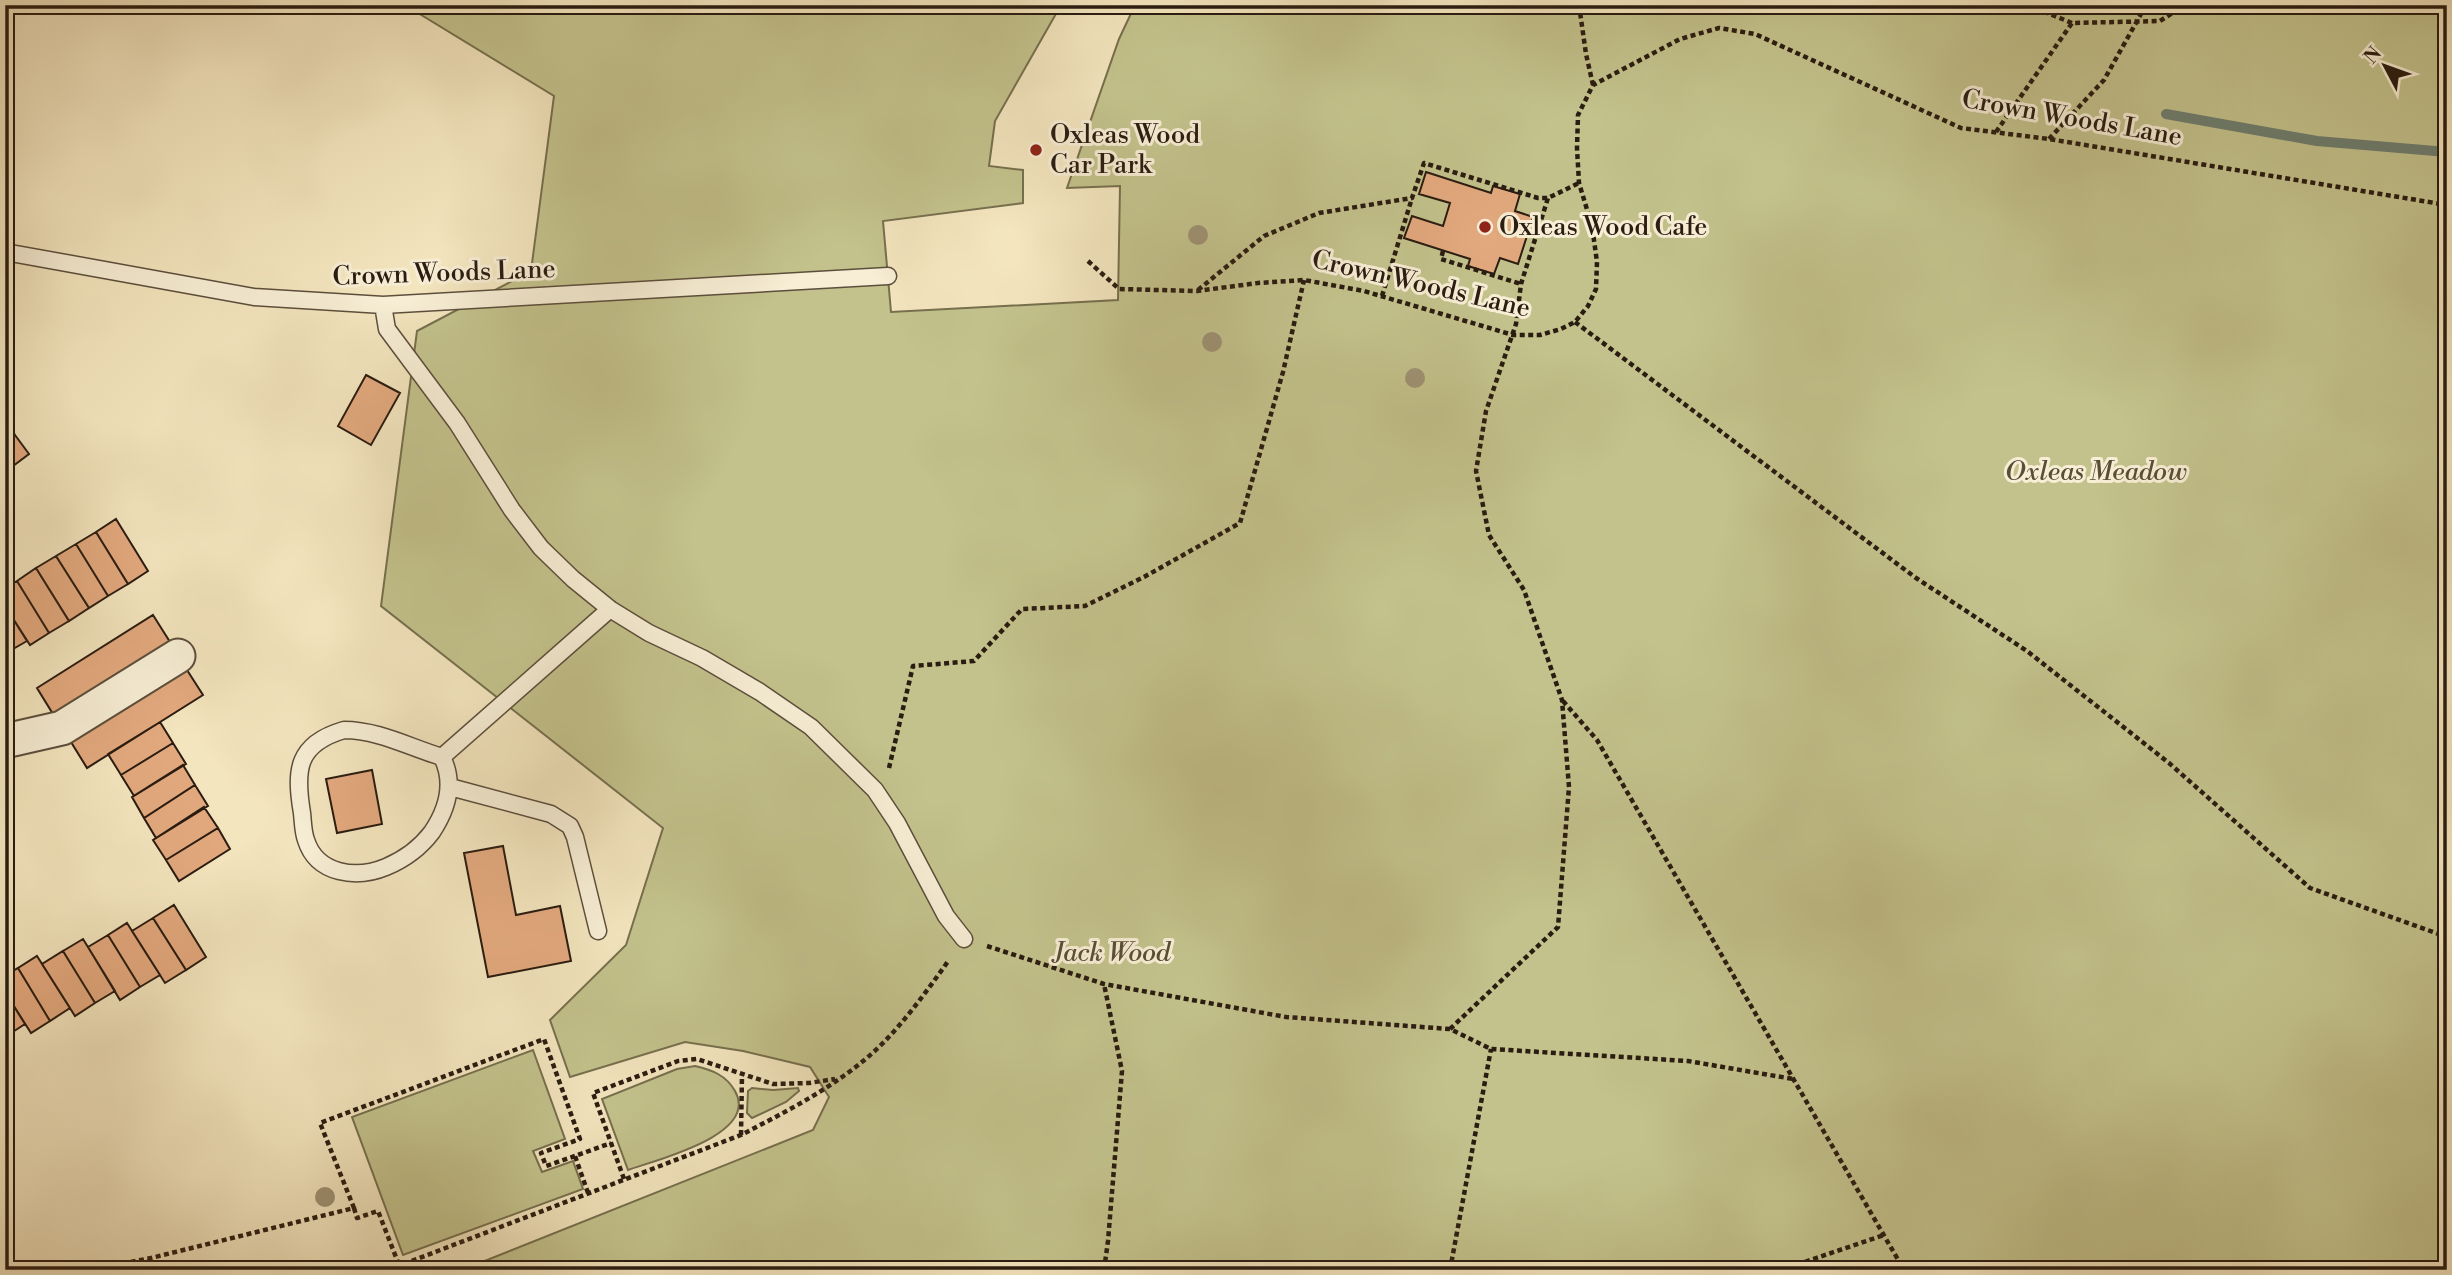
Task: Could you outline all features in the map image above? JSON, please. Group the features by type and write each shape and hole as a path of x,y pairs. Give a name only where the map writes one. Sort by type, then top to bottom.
{"street":[{"path":"5,741 62,728 178,656"}],"lane":[{"name":"Crown Woods Lane","path":"5,251 254,297 383,304 888,276"},
{"path":"383,304 387,329 457,423 512,510 534,539 573,579 610,610 649,633 702,658 760,692 811,727 875,790 897,823 946,916 964,939"},
{"path":"442,757 610,610"},
{"path":"344,730 360,730 442,757 450,778 445,807 426,839 411,854 379,870 358,875 340,872 318,859 306,839 297,784 298,772 309,750 331,734 344,730"},
{"path":"450,787 551,814 570,826 598,931"}],"path":[{"path":"1579,5 1593,85 1578,116 1579,183 1592,226 1597,262 1596,289 1588,306 1575,321 1916,578 2026,651 2169,763 2310,888 2447,937"},
{"path":"2028,5 2072,23 2160,21 2185,5"},
{"path":"2049,139 2104,80 2146,5"},
{"path":"1996,132 2072,23"},
{"name":"Crown Woods Lane","path":"1593,85 1681,39 1719,28 1755,34 1961,128 2049,139 2447,205"},
{"path":"1382,296 1424,163 1548,198 1579,183"},
{"path":"1465,184 1468,176"},
{"path":"1197,291 1264,236 1319,213 1412,198"},
{"path":"1450,1029 1558,927 1569,787 1562,700 1524,590 1489,535 1476,471 1486,411 1513,335 1521,284 1548,198"},
{"path":"1443,251 1441,259 1521,284"},
{"name":"Crown Woods Lane","path":"1088,261 1119,289 1197,291 1304,280 1382,296 1513,335 1540,335 1561,329 1575,321"},
{"path":"875,790 890,765 913,666 974,662 1023,609 1085,606 1144,578 1240,523 1283,372 1304,280"},
{"path":"1562,700 1597,740 1904,1270"},
{"path":"388,1270 741,1135 789,1110 840,1078 884,1042 923,996 964,939 1104,984 1286,1017 1450,1029 1492,1049 1688,1061 1794,1079"},
{"path":"1104,984 1122,1071 1104,1270"},
{"path":"399,1265 378,1211 358,1218 320,1123 544,1039 580,1139 541,1153 546,1166 611,1143"},
{"path":"1450,1270 1492,1049"},
{"path":"624,1180 593,1093 678,1061 697,1059 773,1084 809,1083 840,1078"},
{"path":"741,1135 742,1075"},
{"path":"575,1156 588,1193"},
{"path":"89,1270 151,1258 354,1208"},
{"path":"1781,1270 1884,1234"},
{"path":"143,1270 151,1258"}],"green space":[{"path":"405,5 1061,5 995,121 989,166 1023,170 1023,203 883,221 891,312 1118,300 1120,186 1067,188 1119,39 1135,5 2447,5 2447,1270 462,1270 813,1130 829,1097 810,1067 743,1051 685,1042 570,1077 550,1020 626,945 663,828 381,606 417,331 531,271 554,96"},
{"path":"533,1050 565,1139 533,1151 542,1172 573,1161 583,1189 403,1255 352,1117"},
{"path":"695,1066 718,1074 731,1085 739,1107 733,1120 719,1133 701,1143 628,1170 602,1099 677,1069"},
{"path":"752,1088 798,1088 799,1091 786,1102 752,1118 747,1113 748,1091"}],"building":[{"path":"1426,172 1491,193 1493,186 1520,194 1515,211 1533,217 1518,264 1500,258 1494,274 1468,266 1470,259 1404,238 1412,216 1443,226 1450,203 1419,194"},
{"path":"366,375 400,393 371,445 338,426"},
{"path":"5,421 15,435 5,442"},
{"path":"15,435 29,454 5,472 5,442"},
{"path":"116,519 148,571 128,584 96,532"},
{"path":"96,532 128,584 108,596 76,544"},
{"path":"76,544 108,596 89,608 56,556"},
{"path":"56,556 89,608 69,621 36,568"},
{"path":"36,568 69,621 49,633 17,581"},
{"path":"17,581 49,633 30,645 5,606 5,588"},
{"path":"5,606 27,641 6,653 5,652"},
{"path":"153,615 170,642 53,714 37,688"},
{"path":"187,670 203,695 87,768 71,742"},
{"path":"160,722 173,743 121,775 108,754"},
{"path":"173,743 186,764 134,796 121,775"},
{"path":"183,765 195,785 144,818 132,797"},
{"path":"372,770 382,824 337,833 326,779"},
{"path":"195,785 208,806 156,838 144,818"},
{"path":"204,807 218,828 166,860 153,840"},
{"path":"218,828 230,849 179,881 166,860"},
{"path":"503,846 516,915 560,906 571,961 488,977 464,853"},
{"path":"174,905 206,957 186,970 153,918"},
{"path":"153,918 186,970 165,983 132,931"},
{"path":"127,923 160,975 140,987 108,935"},
{"path":"108,935 140,987 120,1000 88,947"},
{"path":"83,939 115,991 95,1003 63,951"},
{"path":"63,951 95,1003 75,1016 42,964"},
{"path":"37,956 70,1008 50,1021 18,968"},
{"path":"18,968 50,1021 31,1033 5,992 5,976"},
{"path":"5,992 25,1024 5,1037"}],"waterway":[{"path":"2166,114 2317,141 2447,152"}],"place":[{"name":"Oxleas Wood Car Park","path":"1036,150"},
{"name":"Oxleas Wood Cafe","path":"1485,227"}],"park label":[{"name":"Oxleas Meadow","path":"2096,472"},
{"name":"Jack Wood","path":"1112,953"}]}
